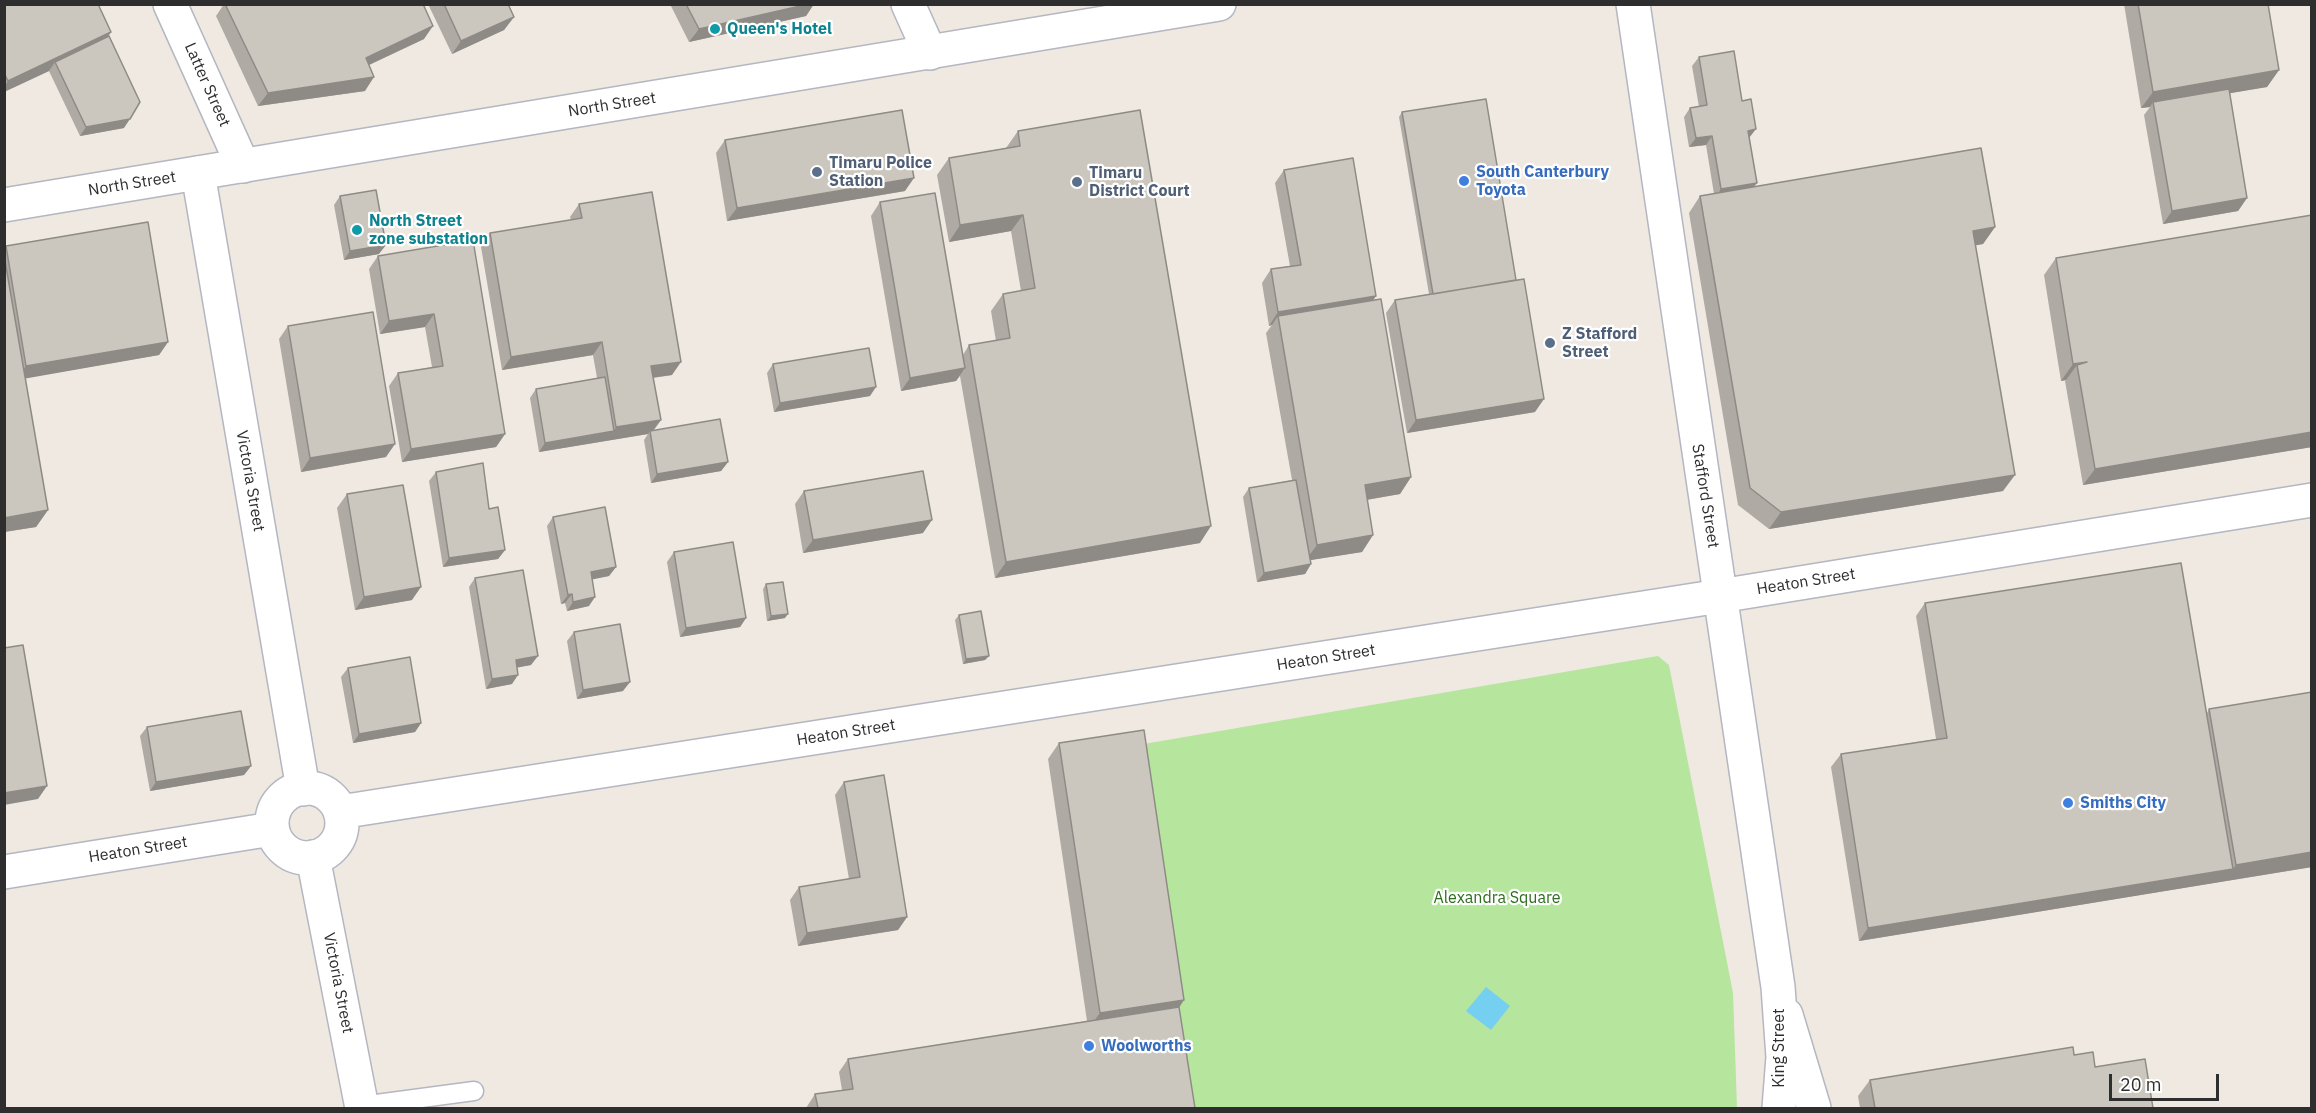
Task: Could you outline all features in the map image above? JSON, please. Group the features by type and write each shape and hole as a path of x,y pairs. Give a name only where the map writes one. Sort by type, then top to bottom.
{"street":[{"name":"Latter Street","path":"170,4 243,166"},
{"path":"908,4 930,53"},
{"name":"North Street","path":"4,205 1219,4"},
{"name":"Stafford Street","path":"1633,4 1778,987"},
{"name":"Victoria Street","path":"198,173 303,789"},
{"name":"Heaton Street","path":"340,812 1720,596 2312,500"},
{"path":"303,789 315,789 326,794 340,812 341,824 339,836 333,846 313,857 302,858 282,848 272,829 275,807 292,792 303,789"},
{"name":"Heaton Street","path":"4,872 272,829"},
{"name":"Victoria Street","path":"313,857 357,1108"},
{"path":"1778,987 1814,1108"},
{"name":"King Street","path":"1778,987 1783,1057 1779,1108"}],"lane":[{"path":"357,1108 474,1091"}],"green space":[{"name":"Alexandra Square","path":"1658,656 1669,665 1733,993 1737,1108 1189,1108 1132,746"}],"water":[{"path":"1486,987 1510,1006 1491,1030 1466,1011"}],"building":[{"path":"4,4 98,4 111,32 8,81 4,73"},
{"path":"225,4 423,4 433,26 366,58 374,77 268,93"},
{"path":"444,4 508,4 514,17 461,41"},
{"path":"686,4 809,4 699,29"},
{"path":"2138,4 2268,4 2279,70 2153,92"},
{"path":"109,36 140,102 130,119 86,127 55,62"},
{"path":"1734,51 1742,101 1751,99 1756,129 1748,131 1757,183 1721,189 1712,136 1696,138 1690,108 1707,105 1699,57"},
{"path":"2229,89 2247,198 2172,211 2153,102"},
{"path":"1486,99 1516,280 1433,294 1402,112"},
{"path":"902,110 914,178 737,208 725,140"},
{"path":"1140,110 1211,526 1006,562 969,345 1010,338 1003,294 1035,288 1023,215 960,225 949,158 1020,146 1018,131"},
{"path":"1981,148 1995,227 1973,231 2015,475 1781,512 1750,488 1700,196"},
{"path":"1353,158 1376,296 1278,312 1271,269 1301,265 1284,170"},
{"name":"North Street zone substation","path":"376,190 386,245 350,251 340,196"},
{"path":"652,192 681,362 651,366 661,420 616,427 602,342 511,357 490,233 582,218 579,204"},
{"path":"935,193 965,368 910,378 880,202"},
{"path":"2312,215 2312,432 2095,469 2077,365 2087,362 2073,364 2056,258"},
{"path":"148,222 168,342 26,366 6,246"},
{"path":"473,240 505,434 411,449 398,373 443,366 434,314 389,321 378,256"},
{"path":"4,255 48,510 4,518"},
{"path":"1524,279 1544,399 1416,420 1395,300"},
{"path":"1381,299 1411,477 1365,485 1373,535 1317,545 1278,316"},
{"path":"373,312 395,444 310,458 288,326"},
{"path":"869,348 876,387 780,403 773,364"},
{"path":"605,377 614,431 545,443 536,389"},
{"path":"720,419 728,462 657,474 650,431"},
{"path":"483,463 489,509 498,507 505,550 449,558 436,472"},
{"path":"923,471 932,520 813,540 804,491"},
{"path":"1296,480 1311,564 1264,573 1249,488"},
{"path":"403,485 421,587 364,597 347,494"},
{"path":"605,507 616,567 591,572 595,597 573,602 572,594 568,595 553,517"},
{"path":"733,542 746,618 686,628 674,552"},
{"path":"2181,563 2233,869 1868,928 1841,754 1947,738 1925,603"},
{"path":"523,570 538,656 516,660 518,675 492,679 475,578"},
{"path":"783,582 788,614 771,616 766,584"},
{"path":"981,611 989,656 966,659 959,615"},
{"path":"620,624 630,682 583,690 574,632"},
{"path":"23,645 47,786 4,793 4,648"},
{"path":"410,657 421,723 359,734 348,668"},
{"path":"2312,692 2312,852 2236,865 2209,709"},
{"path":"241,711 251,766 156,782 147,727"},
{"path":"1144,730 1184,1000 1100,1013 1059,743"},
{"path":"884,775 907,917 807,933 799,887 860,877 844,782"},
{"name":"Woolworths","path":"1179,1007 1195,1108 818,1108 815,1094 853,1089 848,1059"},
{"path":"2073,1047 2074,1055 2093,1052 2095,1067 2145,1059 2153,1108 1875,1108 1870,1080"}],"place":[{"name":"Queen's Hotel","path":"715,29"},
{"name":"Timaru Police Station","path":"817,172"},
{"name":"South Canterbury Toyota","path":"1464,181"},
{"name":"Timaru District Court","path":"1077,182"},
{"name":"North Street zone substation","path":"357,230"},
{"name":"Z Stafford Street","path":"1550,343"},
{"name":"Smiths City","path":"2068,803"},
{"name":"Woolworths","path":"1089,1046"}]}
